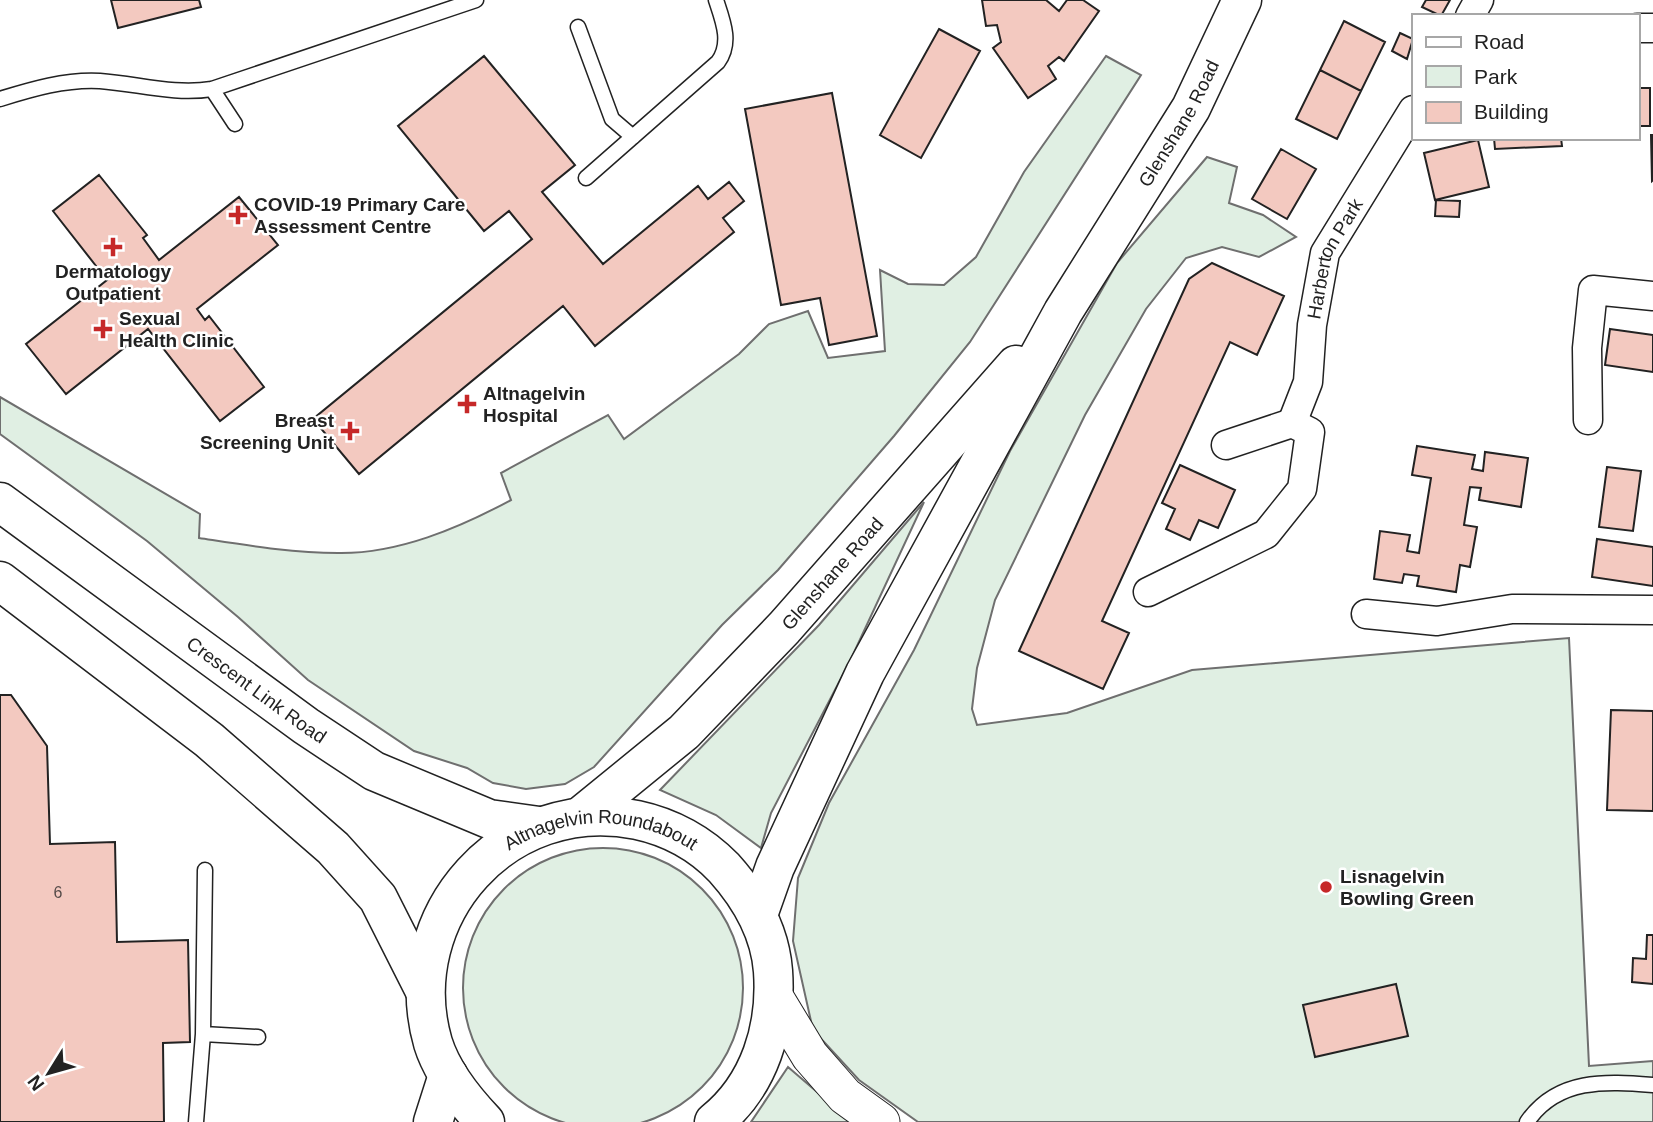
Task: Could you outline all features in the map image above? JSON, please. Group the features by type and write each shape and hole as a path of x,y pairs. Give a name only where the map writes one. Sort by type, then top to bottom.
{"highway":[{"name":"Glenshane Road","path":"758,915 775,867 865,673 1063,312 1191,108 1242,0"},
{"name":"Glenshane Road","path":"582,816 684,732 721,694 793,618 1063,312"},
{"name":"Crescent Link Road","path":"0,502 306,726 374,771 489,819 539,827"},
{"path":"0,581 209,740 332,848 378,898 425,991"},
{"name":"Altnagelvin Roundabout","path":"485,1122 449,1074 433,1044 425,991 433,939 456,891 493,852 539,827 582,816 629,819 652,824 685,838 723,867 739,885 758,915 772,956 775,999 768,1040 751,1079 726,1113 714,1122"},
{"path":"433,1122 449,1074"}],"street":[{"name":"Harberton Park","path":"1292,423 1308,382 1312,325 1325,253 1412,112"},
{"path":"1588,419 1587,348 1593,290 1653,296"},
{"path":"1148,592 1266,534 1301,489 1310,432 1292,423 1226,445"},
{"path":"1366,614 1437,621 1512,608 1611,612 1653,610"},
{"path":"775,999 810,1056 845,1096 881,1122"}],"lane":[{"path":"586,178 724,54 726,30 716,0"},
{"path":"0,99 45,85 97,81 188,92 212,89 472,1"},
{"path":"578,27 612,118 634,137"},
{"path":"212,89 235,124"},
{"path":"196,1122 203,1034 205,870"},
{"path":"203,1034 258,1037"},
{"path":"1527,1122 1544,1102 1567,1090 1600,1081 1653,1085"}],"green space":[{"path":"1106,56 1141,75 970,342 894,436 778,570 722,625 594,767 565,784 526,789 493,783 467,768 414,751 308,680 147,541 0,434 0,397 200,514 199,538 286,550 338,553 383,549 428,537 511,500 501,473 608,415 624,439 739,354 769,324 808,311 828,358 885,351 880,270 908,284 944,285 976,257 1024,172"},
{"path":"1207,157 1237,167 1229,203 1263,215 1296,237 1259,257 1222,247 1186,258 1146,309 1085,415 995,600 977,668 972,709 977,725 1067,713 1192,670 1569,638 1589,1066 1653,1061 1653,1122 918,1122 859,1080 813,1030 793,941 798,878 829,803 914,650 1010,451 1117,263"},
{"path":"924,502 850,661 771,813 761,848 716,815 660,790 819,625"},
{"path":"589,849 617,849 644,854 669,865 692,880 711,899 726,922 737,947 742,974 742,1002 737,1029 719,1066 702,1087 681,1104 639,1123 567,1123 525,1104 504,1087 487,1066 469,1029 464,1002 464,974 469,947 480,922 495,899 514,880 537,865 562,854"},
{"path":"788,1067 852,1122 751,1122"}],"building":[{"path":"111,0 199,0 201,7 118,28"},
{"path":"982,0 1046,0 1059,11 1067,0 1083,0 1099,11 1064,61 1059,57 1048,66 1056,79 1028,98 993,48 1001,42 997,25 986,26"},
{"path":"1426,0 1450,0 1442,14 1422,7"},
{"path":"1344,21 1385,42 1361,91 1320,70"},
{"path":"939,29 980,51 921,158 880,135"},
{"path":"1400,33 1412,39 1407,59 1392,51"},
{"path":"484,56 575,165 542,192 603,264 698,186 708,199 729,182 744,201 723,218 734,232 595,346 563,306 359,474 313,419 532,239 509,211 484,231 398,126"},
{"path":"1320,70 1361,91 1337,139 1296,119"},
{"path":"1639,88 1650,88 1650,126 1639,126"},
{"path":"832,93 877,336 829,345 820,298 781,305 745,109"},
{"path":"1651,135 1653,135 1652,181"},
{"path":"1478,140 1489,187 1435,200 1424,153"},
{"path":"1494,140 1561,140 1562,146 1495,149"},
{"path":"1281,149 1316,169 1287,219 1252,199"},
{"path":"99,175 147,235 143,238 159,260 239,197 278,245 197,309 205,320 209,316 264,387 220,421 148,329 66,394 26,344 107,280 53,211"},
{"path":"1436,200 1460,201 1459,217 1435,216"},
{"path":"1212,263 1284,296 1257,355 1230,342 1102,621 1129,633 1103,689 1019,651 1189,279"},
{"path":"1610,329 1653,335 1653,372 1605,365"},
{"path":"1417,446 1475,455 1472,469 1483,471 1485,452 1528,458 1521,507 1479,500 1481,488 1470,487 1464,525 1477,527 1470,567 1460,565 1456,592 1417,586 1419,576 1404,574 1402,583 1374,579 1380,531 1410,535 1407,551 1419,553 1431,478 1412,475"},
{"path":"1180,465 1235,490 1218,528 1199,520 1190,540 1166,529 1175,509 1162,503"},
{"path":"1607,467 1641,471 1633,531 1599,527"},
{"path":"1597,539 1653,547 1653,586 1592,577"},
{"path":"0,695 11,695 47,746 50,844 115,842 117,942 188,940 190,1042 163,1043 164,1122 0,1122"},
{"path":"1611,710 1653,711 1653,811 1607,810"},
{"path":"1647,935 1653,935 1653,984 1632,982 1633,958 1646,959"},
{"path":"1396,984 1408,1036 1315,1057 1303,1005"}],"place":[{"name":"COVID-19 Primary Care Assessment Centre","path":"238,215"},
{"name":"Dermatology Outpatient","path":"113,247"},
{"name":"Sexual Health Clinic","path":"103,329"},
{"name":"Altnagelvin Hospital","path":"467,404"},
{"name":"Breast Screening Unit","path":"350,431"},
{"name":"Lisnagelvin Bowling Green","path":"1326,887"}]}
